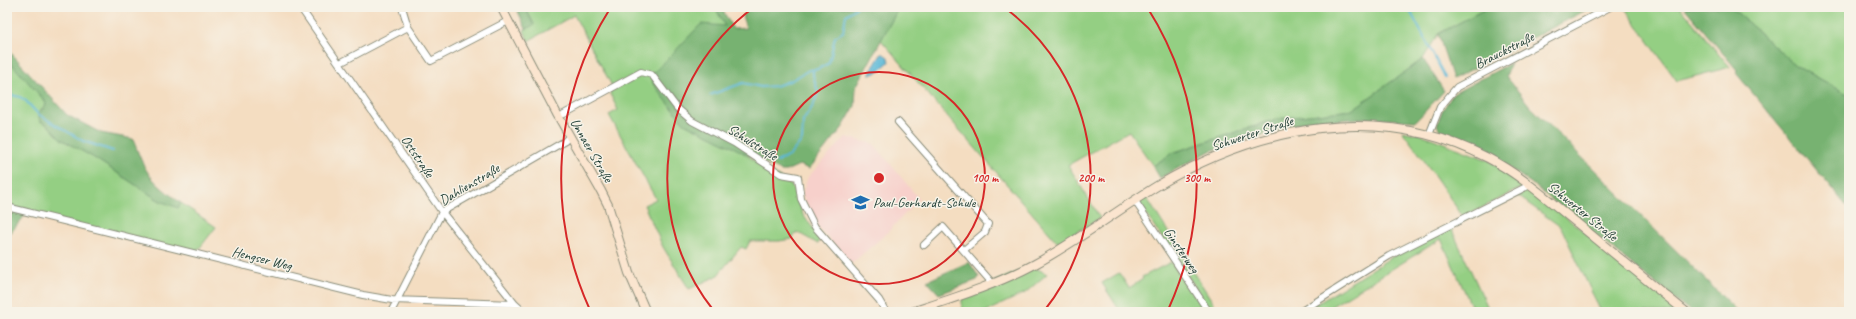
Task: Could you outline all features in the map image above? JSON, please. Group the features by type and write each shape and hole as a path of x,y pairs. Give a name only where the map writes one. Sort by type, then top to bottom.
{"main road":[{"name":"Unnaer Straße","path":"501,7 569,136 608,205 629,273 646,312"},
{"name":"Schwerter Straße","path":"912,312 993,284 1061,249 1163,183 1211,160 1267,139 1300,130 1331,126 1360,125 1400,129 1429,135 1467,148 1489,158 1530,185 1686,312"}],"street":[{"name":"Oststraße","path":"300,7 442,212 515,304 524,312"},
{"path":"402,7 408,27 431,61 508,21"},
{"name":"Brauckstraße","path":"1429,135 1440,107 1457,87 1610,7"},
{"path":"340,63 408,27"},
{"name":"Schulstraße","path":"564,114 641,72 652,75 677,108 692,121 734,144 781,174 790,177 798,176 801,199 815,226 879,300 886,312"},
{"path":"898,122 988,224 985,232 964,250"},
{"name":"Dahlienstraße","path":"391,312 442,212 565,141 569,136"},
{"path":"1300,312 1389,256 1530,185"},
{"name":"Ginsterweg","path":"1135,201 1210,312"},
{"name":"Hengser Weg","path":"7,207 363,295 398,300 515,304"},
{"path":"924,246 943,227 993,284"}],"shaded area":[{"name":"Paul-Gerhardt-Schule","path":"846,137 874,144 919,199 886,234 851,264 817,225 802,194 808,177"}],"green space":[{"path":"516,7 525,7 534,25 526,29"},
{"path":"525,7 715,7 725,26 684,123 739,150 792,186 803,215 821,239 818,244 797,232 792,239 779,241 750,241 746,249 741,247 717,276 689,289 663,247 644,205 656,199 609,115 618,110 610,94 612,86 574,15 528,41 524,30 534,24"},
{"path":"715,7 721,7 733,29 746,28 742,16 753,7 899,7 856,87 855,106 843,127 809,169 799,165 786,171 781,171 684,123 653,84 652,75 701,24 725,26"},
{"path":"899,7 1489,7 1438,34 1423,59 1352,110 1276,119 1172,153 1153,166 1129,131 1068,165 1100,218 1058,243 881,40"},
{"path":"1489,7 1592,7 1453,79 1438,34"},
{"path":"1624,7 1680,7 1730,67 1677,81"},
{"path":"1684,7 1731,7 1795,65 1849,95 1849,209 1736,73 1737,70"},
{"path":"1731,7 1849,7 1849,95 1795,65"},
{"path":"7,49 13,55 8,59 45,101 46,105 41,109 41,121 49,126 61,139 96,159 160,201 178,207 181,203 216,227 195,254 7,207"},
{"path":"13,55 67,115 101,133 133,139 150,176 181,203 178,208 160,201 96,159 61,139 49,126 40,121 38,114 46,105 45,101 7,59"},
{"path":"1423,59 1444,91 1416,121 1364,118 1301,123 1210,151 1160,178 1153,166 1172,153 1276,119 1352,110"},
{"path":"1511,63 1506,76 1529,105 1738,312 1691,312 1531,183 1489,154 1442,134 1437,125 1442,111 1453,94"},
{"path":"1402,131 1423,135 1488,160 1527,185 1463,217"},
{"path":"1529,187 1682,312 1601,312 1561,227 1515,194"},
{"path":"1146,197 1219,312 1212,312 1138,202"},
{"path":"16,209 28,212 7,237 7,220"},
{"path":"1450,226 1490,312 1474,312 1441,239 1322,312 1304,312 1390,258"},
{"path":"969,262 979,277 977,280 939,294 927,281"},
{"path":"1171,262 1206,312 1120,311 1102,283 1119,273 1129,288 1143,279 1142,277"},
{"path":"1032,266 1047,274 1025,293 985,312 962,312 962,295"}],"water":[{"path":"882,53 888,57 889,62 876,73 870,75 870,72"}],"waterway":[{"path":"710,95 743,83 761,87 776,86 792,80 809,70 818,69 829,63 835,37 843,32 846,15 857,7"},
{"path":"1408,7 1445,77"},
{"path":"777,162 790,155 802,140 803,121 814,104 818,92 813,71"},
{"path":"7,94 20,97 26,101 38,114 83,141 113,151"}],"place":[{"name":"Paul-Gerhardt-Schule","path":"860,202"}]}
